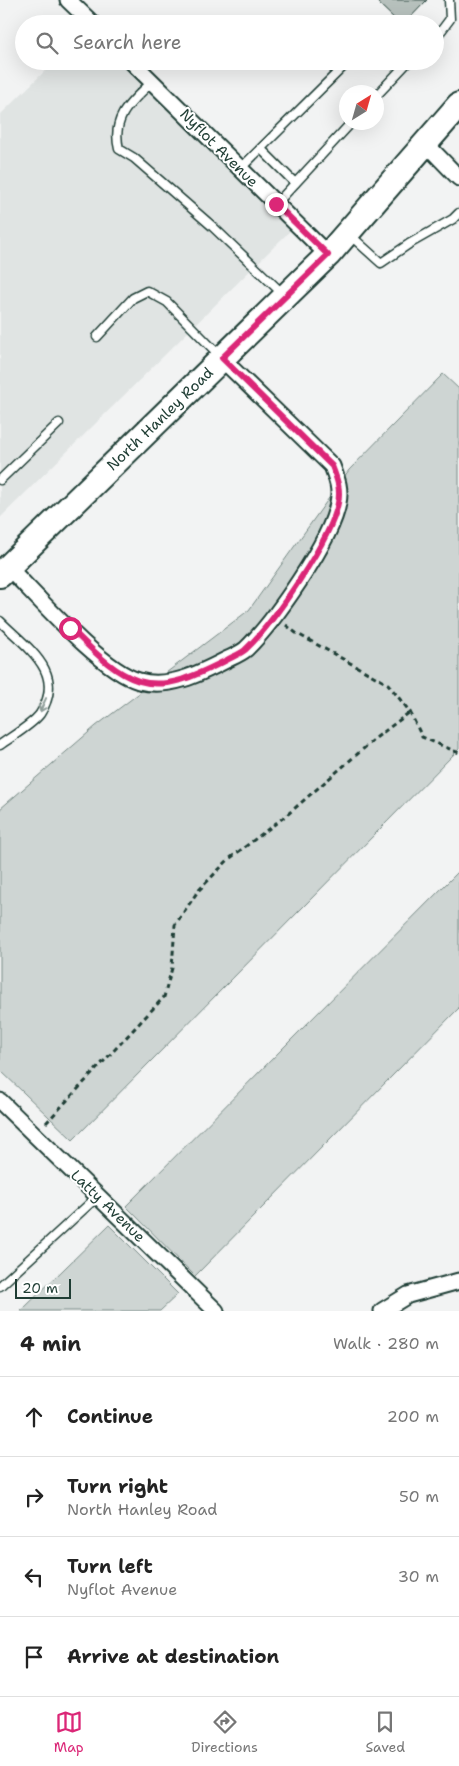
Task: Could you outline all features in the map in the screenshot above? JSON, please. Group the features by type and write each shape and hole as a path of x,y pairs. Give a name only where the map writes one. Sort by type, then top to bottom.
{"main road":[{"name":"North Hanley Road","path":"4,571 328,255 459,105"}],"street":[{"path":"68,0 84,15"},
{"name":"Nyflot Avenue","path":"140,70 328,255"},
{"path":"426,144 459,178"},
{"path":"4,571 112,667 139,681 163,684 199,674 244,651 274,616 321,547 338,504 339,485 332,466 222,358"},
{"name":"Latty Avenue","path":"0,1101 216,1311"},
{"path":"382,1311 408,1296 459,1281"}],"lane":[{"path":"444,27 450,19 449,0"},
{"path":"240,169 340,70"},
{"path":"384,88 401,70"},
{"path":"152,82 119,119 116,136 119,149 134,158 212,226 285,297"},
{"path":"276,204 345,130"},
{"path":"261,149 296,183"},
{"path":"347,233 381,263 408,244 453,220 459,213"},
{"path":"97,337 133,298 147,291 167,302 222,358"},
{"path":"0,480 59,423"},
{"path":"0,745 39,715 49,694 49,676 40,660 1,625"},
{"path":"0,1286 98,1196"}],"path":[{"path":"274,616 296,633 388,684 410,712 422,737 441,747 459,753"},
{"path":"35,1135 164,997 172,968 176,926 198,891 229,859 288,814 410,712"}],"shaded area":[{"path":"46,70 140,70 297,224 0,518 0,115"},
{"path":"443,374 459,389 459,749 73,1140 0,1070 0,809 96,726 249,610 349,470"},
{"path":"459,871 459,1008 195,1276 126,1206"},
{"path":"109,1225 178,1294 160,1311 21,1311"}],"building":[{"path":"375,0 427,0 413,15 391,15"}],"route":[{"path":"70,628 112,667 139,681 163,684 199,674 244,651 274,616 321,547 338,504 339,485 332,466 222,358 328,255 276,204"}]}
